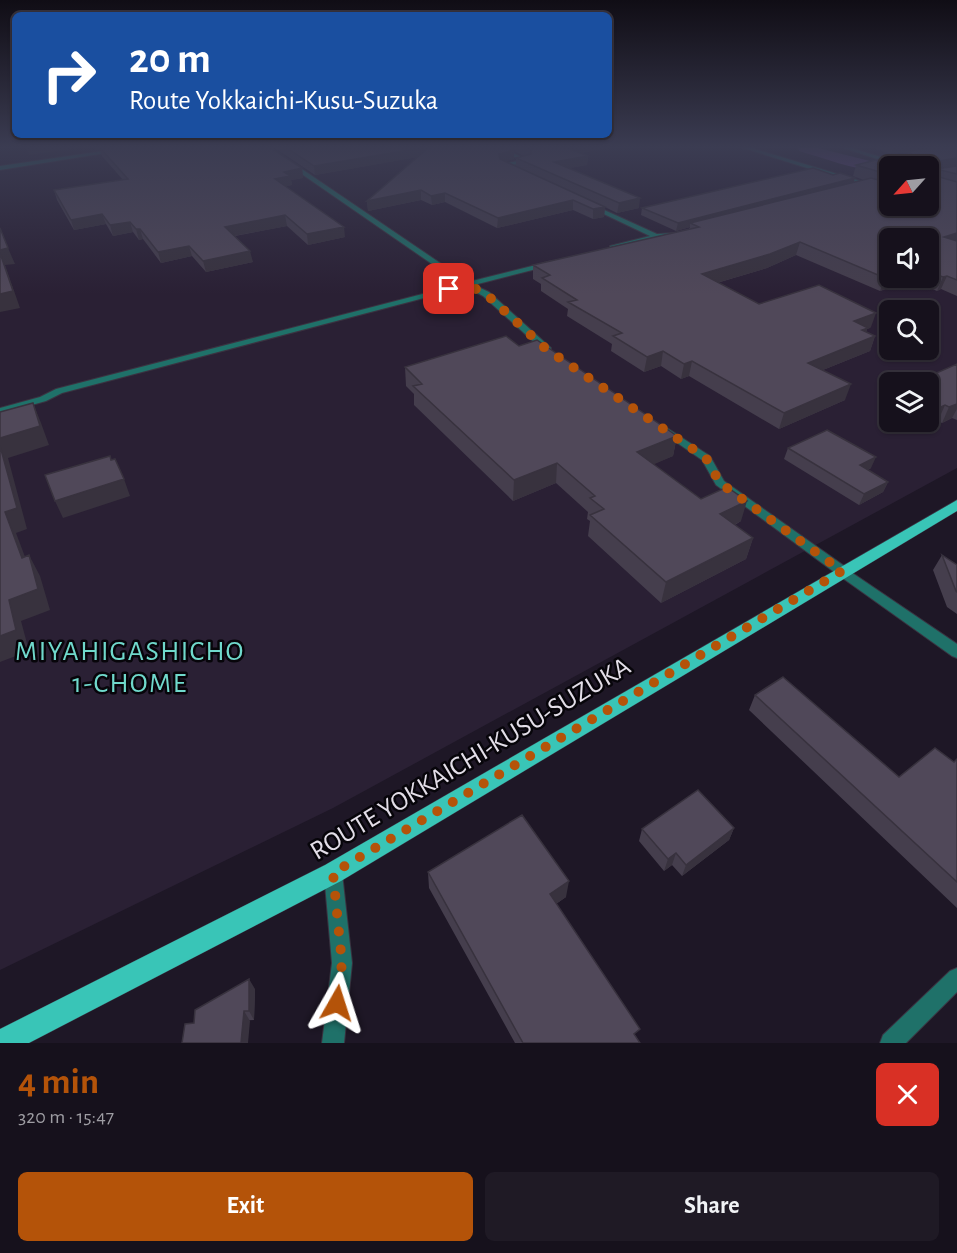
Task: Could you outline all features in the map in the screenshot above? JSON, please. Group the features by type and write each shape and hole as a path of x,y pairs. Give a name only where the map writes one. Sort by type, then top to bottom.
{"main road":[{"name":"ROUTE YOKKAICHI-KUSU-SUZUKA","path":"1,1043 333,873 957,505"}],"street":[{"path":"338,197 466,284 486,294 555,354"},
{"path":"582,202 656,236"},
{"path":"600,250 656,236 683,233"},
{"path":"0,411 59,392 555,262"},
{"path":"659,426 706,458 720,483 957,652"},
{"path":"333,873 342,963 333,1043"},
{"path":"891,1043 957,978"}],"shaded area":[{"path":"0,197 879,197 879,216 939,216 939,202 957,197 957,468 333,808 0,970"}],"building":[{"path":"58,197 300,197 344,227 307,234 285,215 225,227 250,251 203,261 189,246 158,252 140,229 136,229 130,222 110,225 102,214 71,220"},
{"path":"372,197 388,197 367,201"},
{"path":"453,197 582,197 605,207 593,209 573,200 498,218"},
{"path":"605,197 640,198 619,203"},
{"path":"690,197 782,197 678,223 642,208"},
{"path":"796,197 879,197 879,216 939,216 939,197 957,197 957,233 944,237 957,241 957,280 939,276 939,228 879,228 879,275 800,242 770,254 702,274 759,304 819,285 876,313 854,321 868,328 862,330 875,336 808,363 851,384 784,413 692,361 684,364 663,351 647,357 613,336 622,333 568,302 577,300 542,278 550,275 533,265 699,227 690,223"},
{"path":"0,228 8,248 0,250"},
{"path":"0,253 13,291 0,294"},
{"path":"506,336 519,346 537,340 677,436 637,452 701,499 727,487 747,501 720,514 753,538 666,582 590,515 604,509 590,498 595,496 557,463 514,480 413,386 422,384 405,367"},
{"path":"957,364 957,404 949,407 939,406 939,372"},
{"path":"33,403 40,426 0,438 0,412"},
{"path":"827,430 876,457 860,465 888,482 864,494 788,448"},
{"path":"0,446 17,508 5,512 22,558 29,555 38,589 9,600 16,630 0,636"},
{"path":"110,456 111,460 115,459 124,479 55,501 45,475"},
{"path":"942,555 957,565 957,592 956,591"},
{"path":"783,677 899,777 935,748 954,762 957,759 957,882 755,695"},
{"path":"698,790 734,828 686,865 676,853 668,859 642,829"},
{"path":"522,815 569,881 550,894 640,1029 634,1034 640,1043 523,1043 428,872"},
{"path":"249,979 249,1011 244,1011 241,1043 182,1043 185,1024 194,1023 195,1010"}],"district":[{"name":"MIYAHIGASHICHO 1-CHOME","path":"130,666"}],"route":[{"path":"337,1003 342,963 333,873 842,571 720,483 706,458 545,348 486,294 466,284 449,289"}]}
